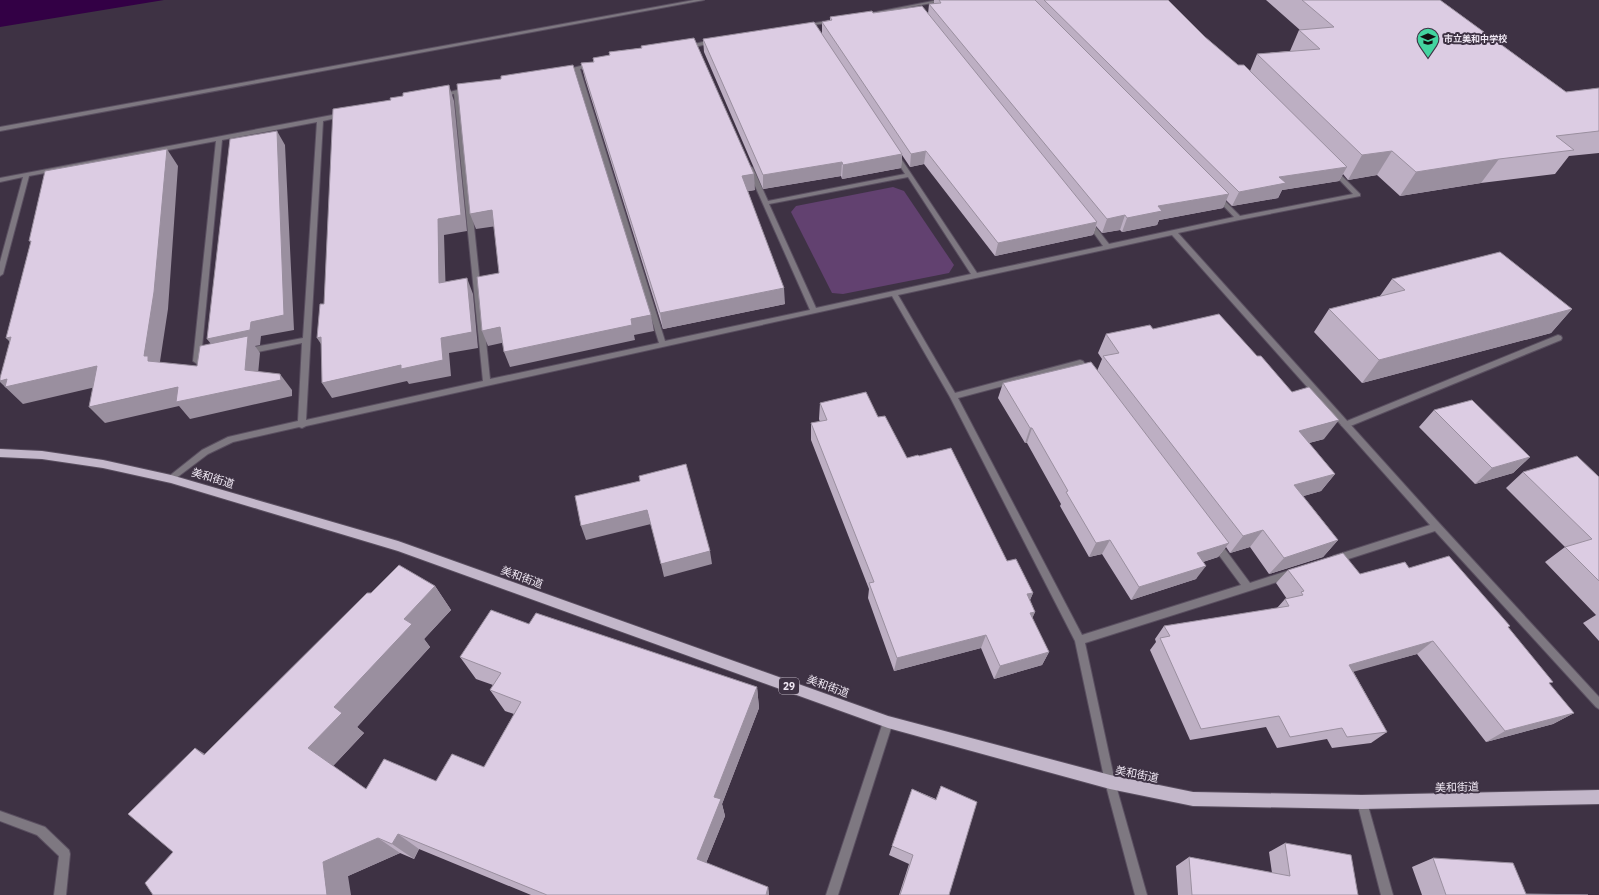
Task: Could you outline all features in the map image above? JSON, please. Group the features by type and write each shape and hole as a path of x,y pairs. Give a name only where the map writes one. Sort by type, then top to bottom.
{"main road":[{"name":"美和街道","path":"0,453 42,455 103,464 171,479 398,546 888,722 1110,782 1193,799 1362,802 1599,797"}],"street":[{"path":"0,129 702,0"},
{"path":"870,14 946,0"},
{"path":"914,6 919,12"},
{"path":"796,27 841,19"},
{"path":"811,24 816,31"},
{"path":"681,48 719,40"},
{"path":"696,44 699,52"},
{"path":"555,73 600,64"},
{"path":"578,68 663,345"},
{"path":"434,96 472,89"},
{"path":"457,92 487,383"},
{"path":"0,180 320,120 350,113"},
{"path":"302,425 320,120"},
{"path":"213,358 197,362 219,139"},
{"path":"892,149 976,276"},
{"path":"746,159 814,311"},
{"path":"171,479 205,452 231,439 302,425 1239,218 1358,195 1330,167"},
{"path":"0,274 27,174"},
{"path":"765,202 909,176"},
{"path":"1212,190 1239,218"},
{"path":"1084,216 1108,247"},
{"path":"1174,233 1437,527 1599,704"},
{"path":"894,294 953,396 1080,640 1110,782 1141,895"},
{"path":"1345,425 1558,338"},
{"path":"244,352 306,340"},
{"path":"953,396 1080,363 1094,382"},
{"path":"1324,563 1437,527"},
{"path":"1211,537 1248,587"},
{"path":"1080,640 1301,570"},
{"path":"832,895 888,722"},
{"path":"1362,802 1387,895"},
{"path":"0,816 41,832 65,854 60,895"}],"shaded area":[{"path":"0,0 164,0 0,27"},
{"path":"893,187 904,191 954,265 949,273 843,294 832,293 791,212 796,206"}],"building":[{"path":"939,0 1035,0 1229,194 1158,206 1162,211 1127,218 1125,215 1107,219 929,4 941,3"},
{"path":"1044,0 1168,0 1205,37 1238,65 1244,65 1347,167 1279,177 1286,183 1239,192"},
{"path":"1302,0 1440,0 1566,92 1599,88 1599,131 1556,136 1574,150 1499,159 1416,172 1392,151 1362,155 1257,54 1320,49 1299,30 1334,27"},
{"path":"922,6 1097,222 998,243 926,151 911,154 822,22 832,20 830,17"},
{"path":"814,22 902,154 843,165 842,162 763,175 703,39"},
{"path":"694,38 754,174 742,176 784,288 660,313 581,63 594,62 593,58 610,55 609,52 642,48 641,46"},
{"path":"573,65 651,315 631,319 632,325 504,352 500,327 482,331 477,277 499,273 492,210 470,214 457,84 501,79 501,76"},
{"path":"449,85 461,215 438,219 439,283 467,278 472,332 441,338 443,360 401,369 401,365 322,383 321,337 317,338 320,304 324,304 333,109 391,100 390,98 403,96 403,93"},
{"path":"277,131 284,315 251,322 250,330 207,339 230,139"},
{"path":"167,149 154,292 144,356 148,356 148,361 197,366 200,346 248,336 245,370 280,374 281,380 176,402 178,387 89,407 97,366 5,387 7,379 0,381 0,378 11,337 6,338 31,241 29,241 45,171"},
{"path":"1500,252 1572,309 1379,360 1329,309 1405,290 1392,279"},
{"path":"1219,314 1257,356 1261,356 1292,392 1309,387 1339,420 1299,431 1335,474 1294,485 1338,540 1284,558 1263,530 1243,536 1103,356 1119,353 1106,334 1150,325 1153,329"},
{"path":"1091,362 1229,543 1197,553 1206,566 1139,587 1110,540 1096,543 1066,492 1068,491 1032,428 1030,428 1003,383"},
{"path":"866,392 878,417 885,416 907,458 951,448 1007,561 1016,559 1033,593 1027,594 1035,612 1030,613 1049,652 1000,666 986,635 897,658 869,583 874,582 811,423 827,420 820,403"},
{"path":"1472,400 1530,457 1492,468 1434,410"},
{"path":"1577,456 1599,477 1599,581 1565,547 1592,539 1523,472"},
{"path":"686,464 710,551 661,564 647,510 581,526 575,496 640,481 639,476"},
{"path":"1343,553 1360,574 1405,562 1409,568 1449,556 1510,626 1508,627 1553,682 1549,683 1574,713 1505,731 1433,641 1349,665 1387,732 1347,737 1342,728 1290,737 1279,716 1201,729 1160,638 1170,636 1164,626 1289,606 1285,599 1303,595 1301,592 1304,591 1288,570"},
{"path":"399,565 435,586 404,619 412,624 334,707 342,713 308,748 366,789 384,759 436,781 452,754 484,767 521,702 490,690 501,673 460,657 491,610 529,624 536,613 757,687 714,797 721,799 697,859 768,887 766,895 547,895 398,834 392,844 378,838 323,862 327,895 153,895 145,883 173,852 128,814 195,748 204,755 367,593 371,593"},
{"path":"941,786 977,802 949,895 900,895 913,855 892,846 912,789 936,800"},
{"path":"1285,843 1351,855 1358,895 1192,895 1189,857 1290,876"},
{"path":"1433,858 1513,863 1526,894 1588,895 1446,895"}],"place":[{"name":"市立美和中学校","path":"1428,58"}]}
